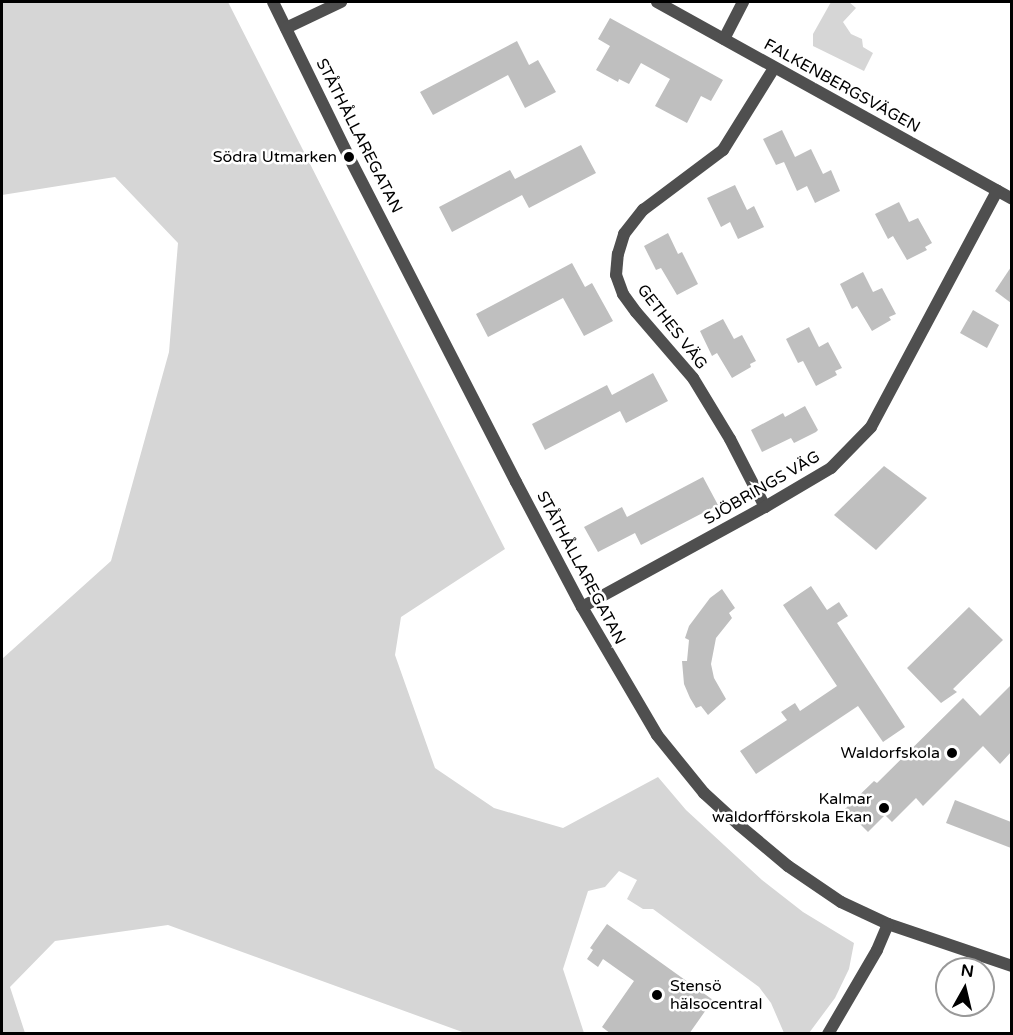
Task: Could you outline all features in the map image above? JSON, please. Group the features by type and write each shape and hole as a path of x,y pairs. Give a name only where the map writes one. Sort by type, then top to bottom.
{"street":[{"name":"STÅTHÅLLAREGATAN","path":"273,2 349,157 582,607 657,735 704,793 788,867 841,902 888,924 1011,966"},
{"path":"286,28 341,2"},
{"name":"FALKENBERGSVÄGEN","path":"657,2 774,69 1011,198"},
{"path":"724,39 743,2"},
{"name":"GETHES VÄG","path":"765,507 730,439 693,378 623,294 616,275 618,254 624,234 643,210 723,150 774,69"},
{"name":"SJÖBRINGS VÄG","path":"582,607 765,507 831,468 871,426 997,191"},
{"path":"828,1034 877,950 888,924"}],"shaded area":[{"path":"2,2 228,2 505,549 401,617 395,655 435,768 494,808 563,828 658,777 686,810 762,880 803,912 854,943 849,969 835,998 809,1033 784,1033 771,1003 759,987 653,909 643,909 627,899 637,880 619,871 605,887 588,891 563,969 584,1033 465,1033 168,925 55,941 10,987 25,1033 2,1033 2,659 111,561 169,352 178,243 115,177 2,195"},
{"path":"831,2 849,2 856,8 843,22 851,34 862,39 863,47 873,53 864,71 813,46 813,34"}],"building":[{"path":"610,18 723,80 711,101 701,96 687,123 655,106 670,79 641,63 629,84 619,79 618,82 596,70 610,46 598,39"},
{"path":"517,41 529,65 538,60 556,92 525,108 508,75 433,115 420,92"},
{"path":"782,130 795,157 811,149 823,174 831,170 840,191 815,203 807,186 797,191 784,162 776,165 763,139"},
{"path":"581,145 596,173 529,208 522,195 452,232 439,207 510,170 515,179"},
{"path":"735,185 747,210 754,206 764,227 738,239 730,222 721,227 707,198"},
{"path":"899,202 909,222 918,218 932,243 925,247 927,250 907,260 893,236 888,239 875,214"},
{"path":"668,233 678,254 682,252 698,284 677,295 661,268 656,270 644,246"},
{"path":"572,263 585,287 592,283 613,321 584,336 563,298 488,337 476,314"},
{"path":"1011,267 1011,303 995,291"},
{"path":"863,272 873,292 882,288 896,314 889,317 891,320 872,331 857,306 852,309 840,284"},
{"path":"973,310 999,325 987,348 960,333"},
{"path":"723,319 734,339 742,335 756,361 750,364 751,367 732,378 717,353 712,356 700,331"},
{"path":"809,327 819,347 828,342 842,368 835,371 837,375 816,386 803,361 798,363 786,339"},
{"path":"653,373 668,401 626,423 620,411 545,450 532,424 607,385 612,395"},
{"path":"805,406 818,430 794,443 791,438 762,452 751,430 783,413 785,417"},
{"path":"884,466 927,498 876,550 834,515"},
{"path":"703,477 718,505 641,545 635,533 598,552 584,527 622,507 627,517"},
{"path":"811,586 827,610 839,602 848,616 837,623 905,727 883,742 858,706 756,774 740,751 787,720 781,712 795,703 800,711 837,686 783,605"},
{"path":"722,589 735,608 729,613 732,618 716,638 711,664 714,678 726,699 708,715 701,706 696,708 690,698 684,684 682,661 687,661 689,640 685,638 689,626 710,598"},
{"path":"969,607 1003,640 953,689 957,692 941,703 907,668"},
{"path":"1011,685 1011,752 1000,764 983,746 923,806 916,798 892,822 885,815 868,832 845,809 874,781 877,783 963,698 980,716"},
{"path":"955,800 1011,822 1011,848 946,823"},
{"path":"607,924 713,1000 689,1034 611,1034 602,1027 634,981 603,959 598,967 587,959 593,950 590,948"}],"place":[{"name":"Södra Utmarken","path":"349,157"},
{"name":"Waldorfskola","path":"952,753"},
{"name":"Kalmar waldorfförskola Ekan","path":"884,808"},
{"name":"Stensö hälsocentral","path":"657,995"}]}
